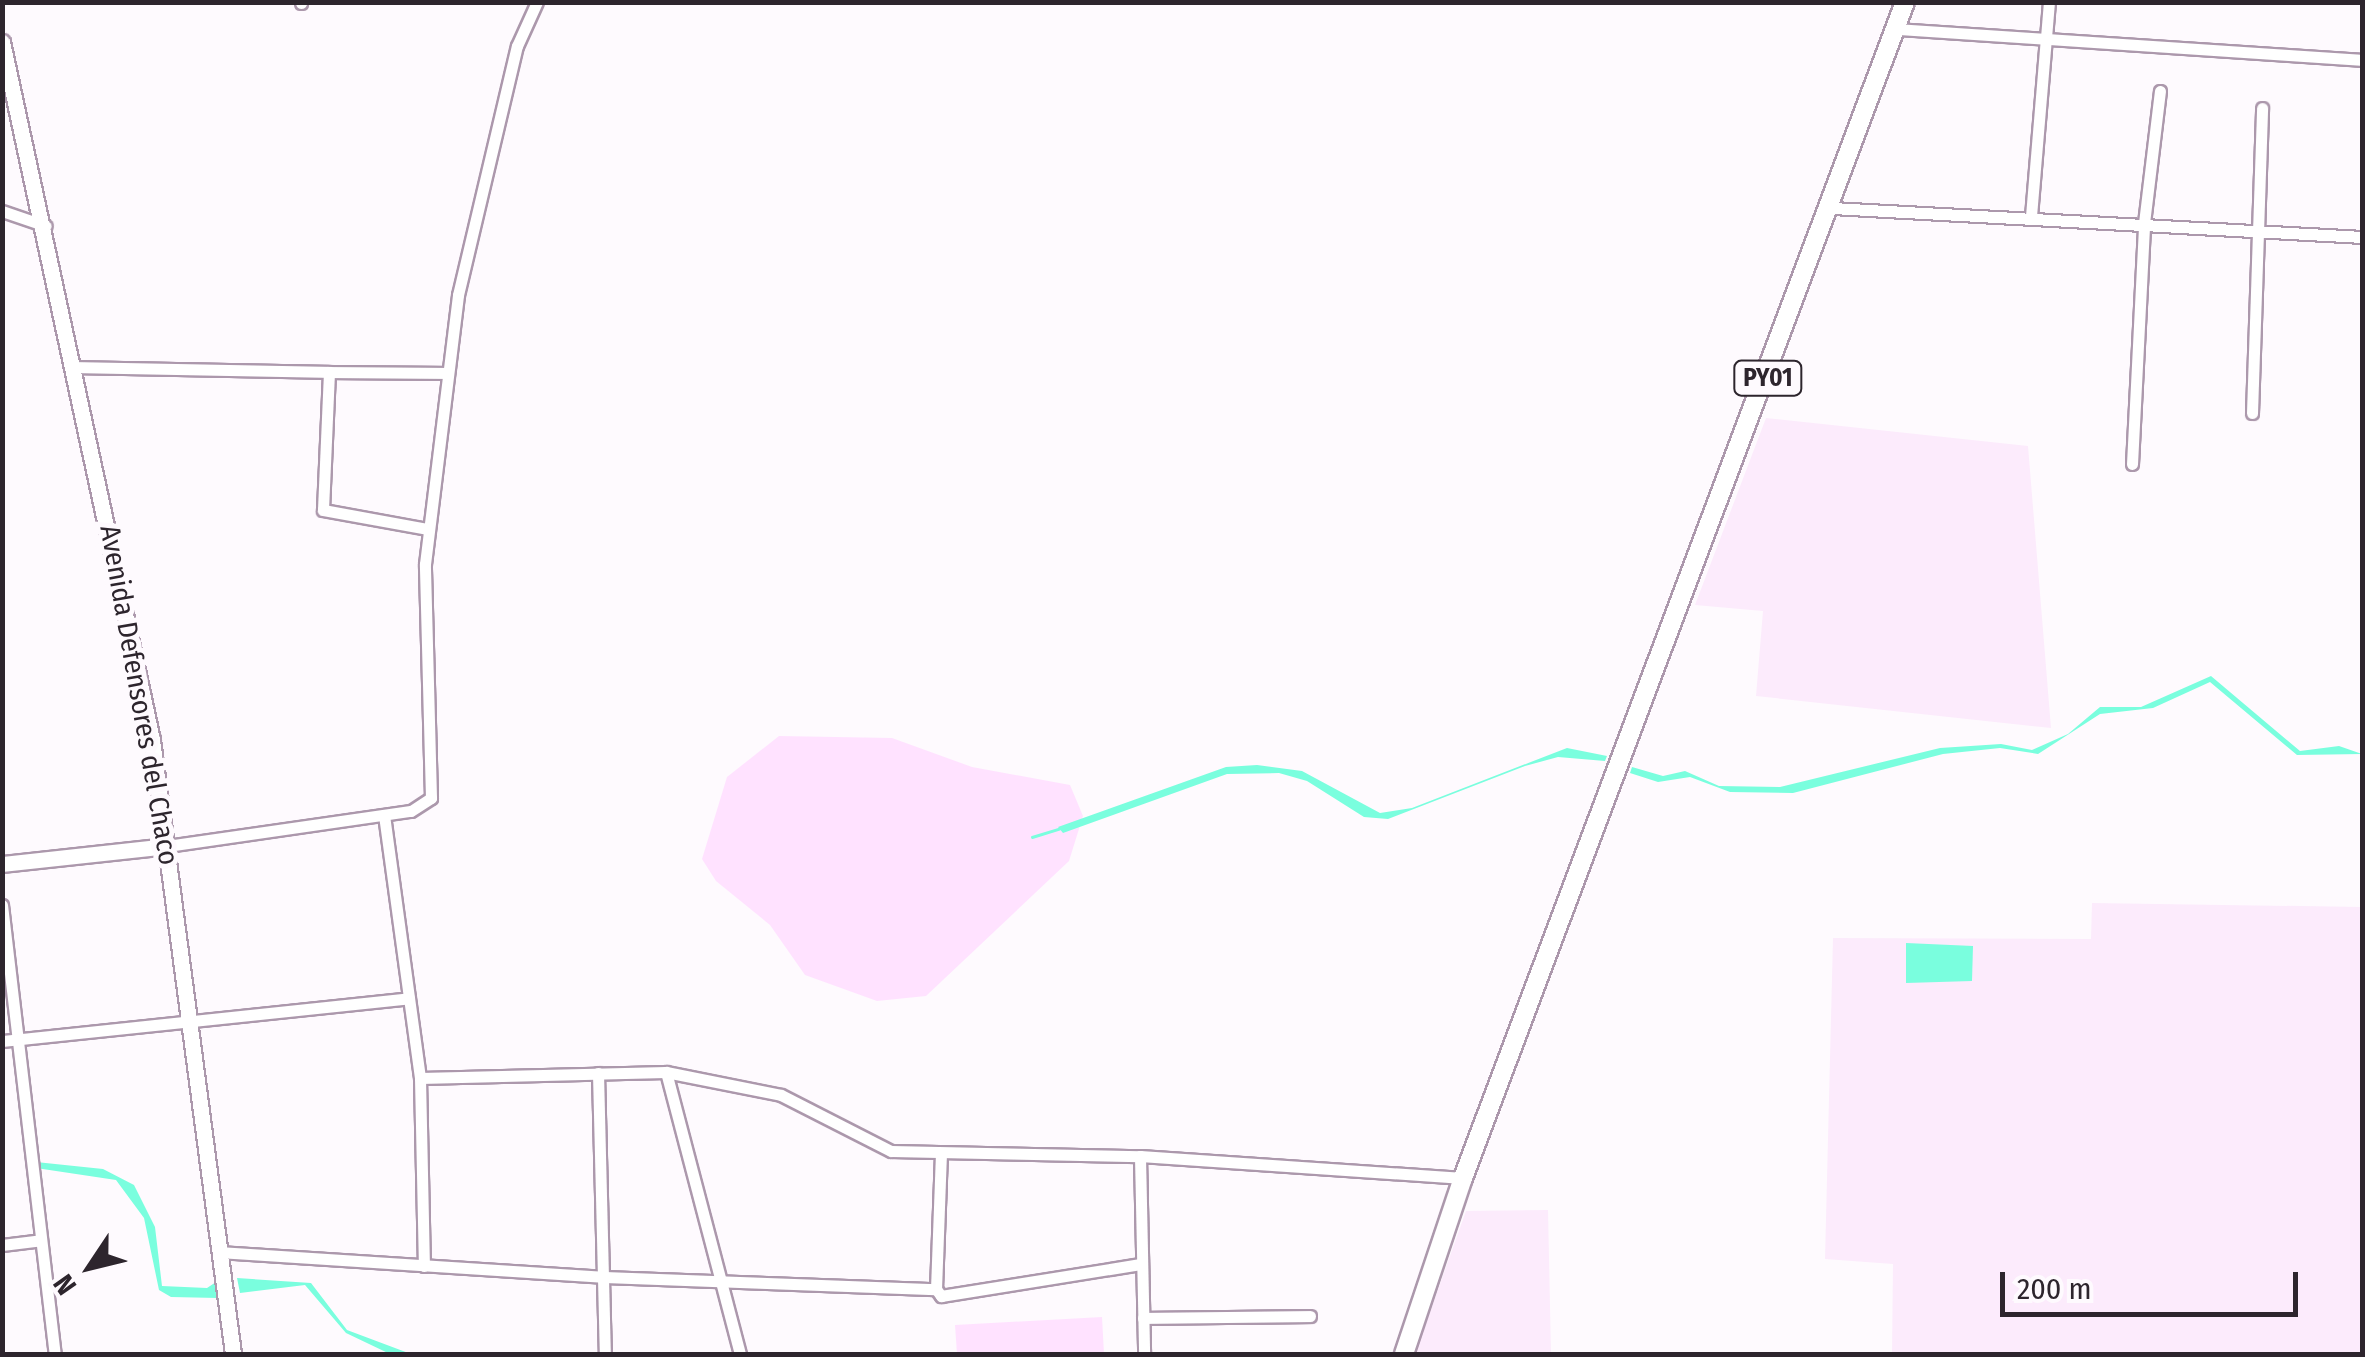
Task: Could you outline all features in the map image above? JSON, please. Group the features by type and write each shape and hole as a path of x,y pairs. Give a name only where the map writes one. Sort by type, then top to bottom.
{"highway":[{"name":"PY01","path":"1404,1354 1463,1178 1832,208 1905,2"},
{"name":"PY01","path":"1392,1354 1423,1290"}],"main road":[{"name":"Avenida Defensores del Chaco","path":"2,42 46,226 152,740 233,1354"},
{"path":"2,864 166,846"}],"street":[{"path":"166,846 423,807 434,785 428,529 458,296 517,46 537,2"},
{"path":"2030,216 2049,2"},
{"path":"1897,29 2362,60"},
{"path":"2132,464 2144,224 2160,91"},
{"path":"2252,413 2262,108"},
{"path":"1832,208 2362,237"},
{"path":"2,211 46,226"},
{"path":"76,366 448,373"},
{"path":"330,372 322,510 428,529"},
{"path":"384,815 420,1078 424,1266"},
{"path":"2,905 32,1185 56,1354"},
{"path":"2,1041 188,1025 409,998"},
{"path":"420,1078 666,1072 781,1095 890,1151 1140,1156 1463,1178"},
{"path":"666,1072 740,1354"},
{"path":"598,1073 605,1354"},
{"path":"942,1155 936,1288 942,1296 1140,1264"},
{"path":"1140,1156 1144,1354"},
{"path":"2,1245 41,1240"},
{"path":"221,1260 936,1288"},
{"path":"1143,1318 1310,1316"}],"shaded area":[{"path":"1766,418 2028,446 2051,728 1756,696 1763,611 1695,605"},
{"path":"2211,676 2300,751 2339,746 2362,754 2297,755 2210,682 2153,708 2100,714 2038,754 2000,748 1943,754 1793,793 1730,792 1690,777 1658,782 1630,773 1632,767 1663,776 1685,771 1719,786 1780,787 1940,748 2001,744 2032,750 2068,734 2100,707 2141,707"},
{"path":"779,736 892,738 972,767 1070,785 1083,816 1069,861 926,996 877,1001 805,975 770,925 716,881 702,859 727,777"},
{"path":"1567,748 1607,756 1605,761 1558,757 1525,766 1388,819 1364,817 1307,781 1279,773 1227,774 1063,833 1058,827 1226,767 1257,765 1302,771 1380,813 1412,808"},
{"path":"2092,903 2362,907 2362,1354 1892,1354 1893,1264 1825,1259 1833,938 2091,939"},
{"path":"1906,943 1973,946 1972,981 1906,983"},
{"path":"36,1162 103,1169 134,1185 155,1227 162,1286 207,1288 216,1282 218,1298 171,1297 159,1290 144,1218 116,1180 36,1168"},
{"path":"1548,1210 1551,1354 1415,1354 1466,1211"},
{"path":"237,1278 311,1283 347,1330 411,1354 390,1354 346,1333 305,1285 240,1293"},
{"path":"1102,1317 1104,1354 957,1354 955,1325"}],"waterway":[{"path":"1032,837 1059,829"}]}
